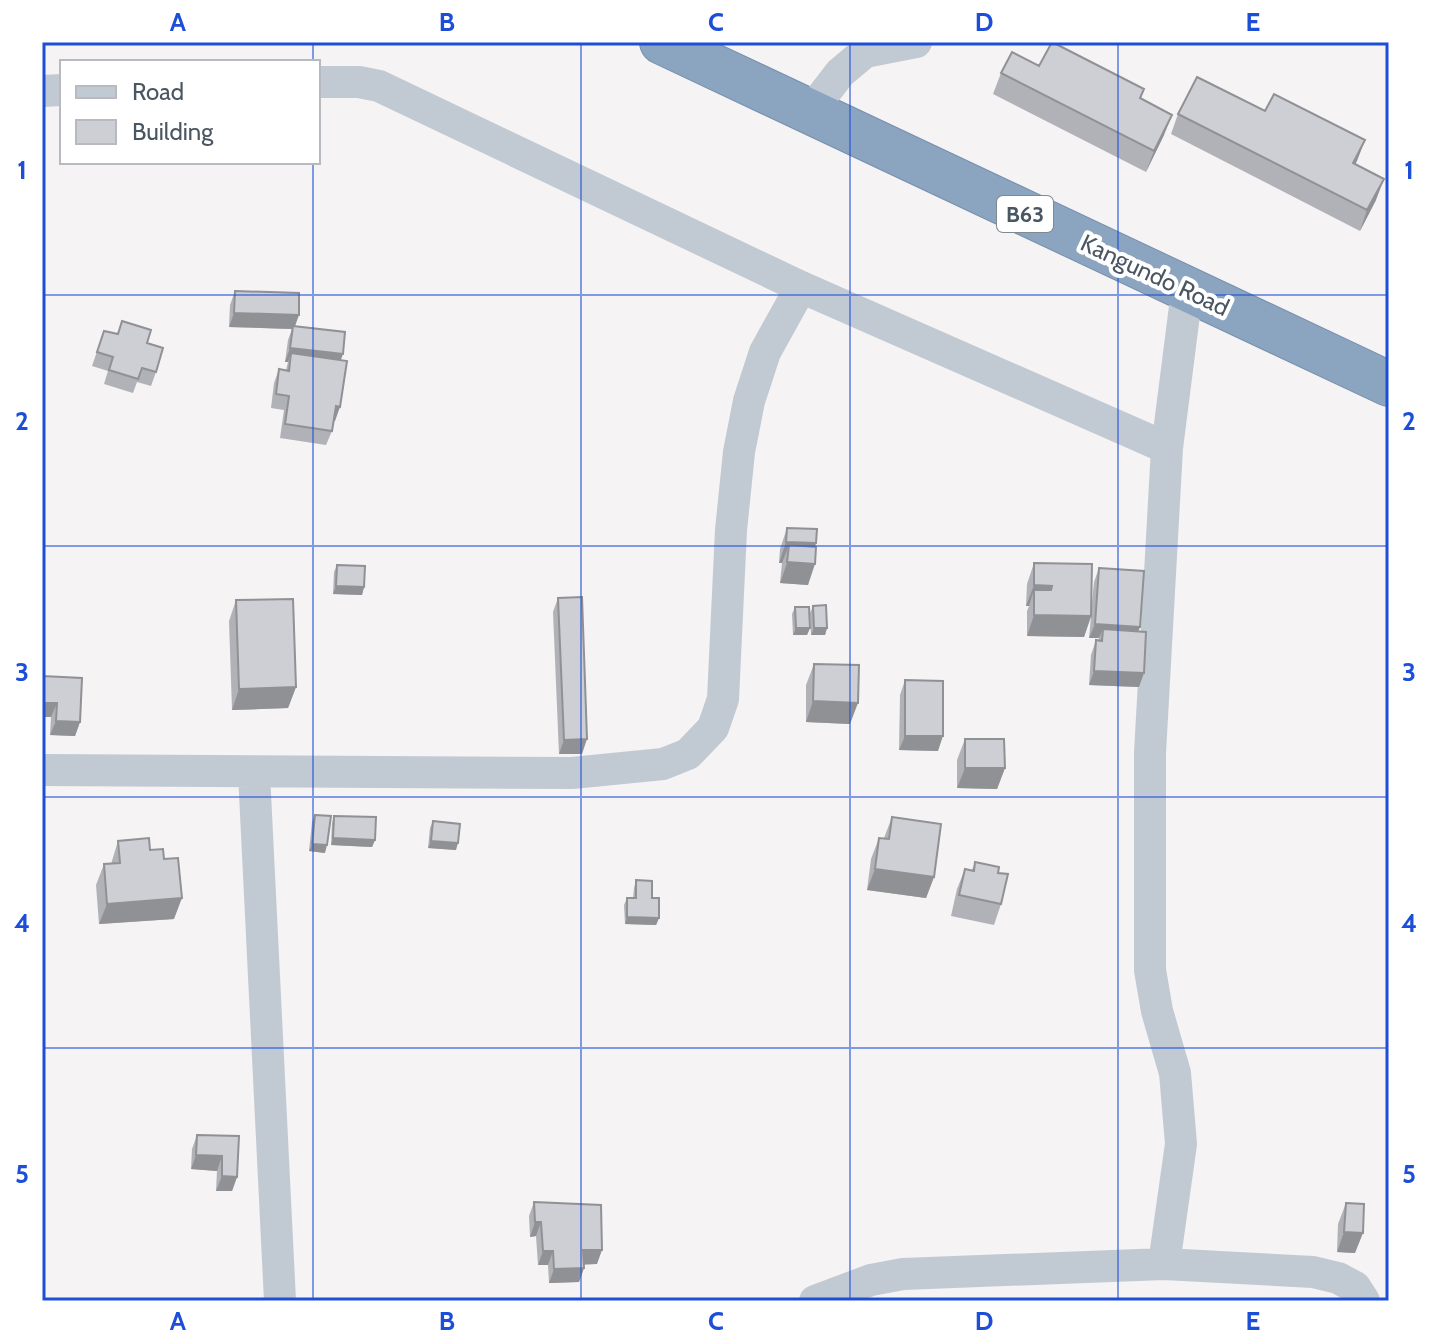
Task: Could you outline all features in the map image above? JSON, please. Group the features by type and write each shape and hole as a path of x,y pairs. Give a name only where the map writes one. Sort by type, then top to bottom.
{"highway":[{"name":"Kangundo Road","path":"662,42 1389,384"}],"street":[{"path":"810,112 865,47 916,42"},
{"path":"320,82 359,82 379,86 801,287 1167,448"},
{"path":"42,770 572,773 663,764 688,754 713,728 723,699 731,530 739,452 749,401 765,352 801,287"},
{"path":"1164,1264 1181,1144 1175,1073 1157,1011 1148,931 1150,753 1167,448 1187,291"},
{"path":"254,773 280,1301"},
{"path":"815,1301 871,1280 903,1274 1164,1264 1313,1272 1338,1278 1355,1287 1364,1301"}],"building":[{"path":"1052,42 1144,89 1140,98 1172,115 1154,151 1001,73 1012,52 1039,66"},
{"path":"1197,77 1265,111 1274,94 1365,140 1353,163 1384,179 1367,210 1178,114"},
{"path":"235,291 299,293 299,315 234,313"},
{"path":"122,321 151,330 147,343 163,348 156,372 142,368 138,379 109,370 113,357 97,352 104,331 118,334"},
{"path":"293,326 345,332 343,354 290,348"},
{"path":"291,353 347,361 340,407 336,406 332,431 285,424 289,396 276,394 279,369 289,371"},
{"path":"787,528 817,529 816,543 786,542"},
{"path":"789,545 816,547 815,564 787,562"},
{"path":"1034,563 1092,564 1091,616 1034,615 1034,590 1051,590 1052,586 1034,585"},
{"path":"337,565 365,566 364,587 336,586"},
{"path":"1099,568 1144,571 1140,627 1095,624"},
{"path":"582,597 587,739 564,740 558,598"},
{"path":"293,599 296,687 239,689 236,600"},
{"path":"826,605 827,628 814,628 813,606"},
{"path":"795,607 809,607 810,628 796,628"},
{"path":"1103,629 1146,632 1144,673 1094,671 1096,640 1102,641"},
{"path":"814,664 859,665 858,703 813,701"},
{"path":"42,676 82,678 80,722 56,721 57,703 42,703"},
{"path":"905,680 943,681 943,736 905,736"},
{"path":"965,739 1004,739 1005,768 965,768"},
{"path":"315,815 331,816 327,845 312,844"},
{"path":"334,816 376,817 375,840 333,838"},
{"path":"892,817 941,824 934,877 875,869 879,838 889,839"},
{"path":"433,821 460,824 458,843 431,841"},
{"path":"149,838 150,850 163,849 164,859 178,858 182,898 107,904 104,864 120,863 118,841"},
{"path":"975,862 999,867 998,873 1008,874 1001,904 959,895 965,869 974,871"},
{"path":"636,880 652,881 652,898 659,898 659,918 627,917 627,898 636,898"},
{"path":"197,1135 239,1136 237,1177 222,1176 222,1156 196,1155"},
{"path":"534,1202 601,1205 602,1250 583,1250 584,1268 554,1269 553,1251 543,1251 541,1222 535,1222"},
{"path":"1346,1203 1364,1204 1363,1233 1344,1232"}]}
